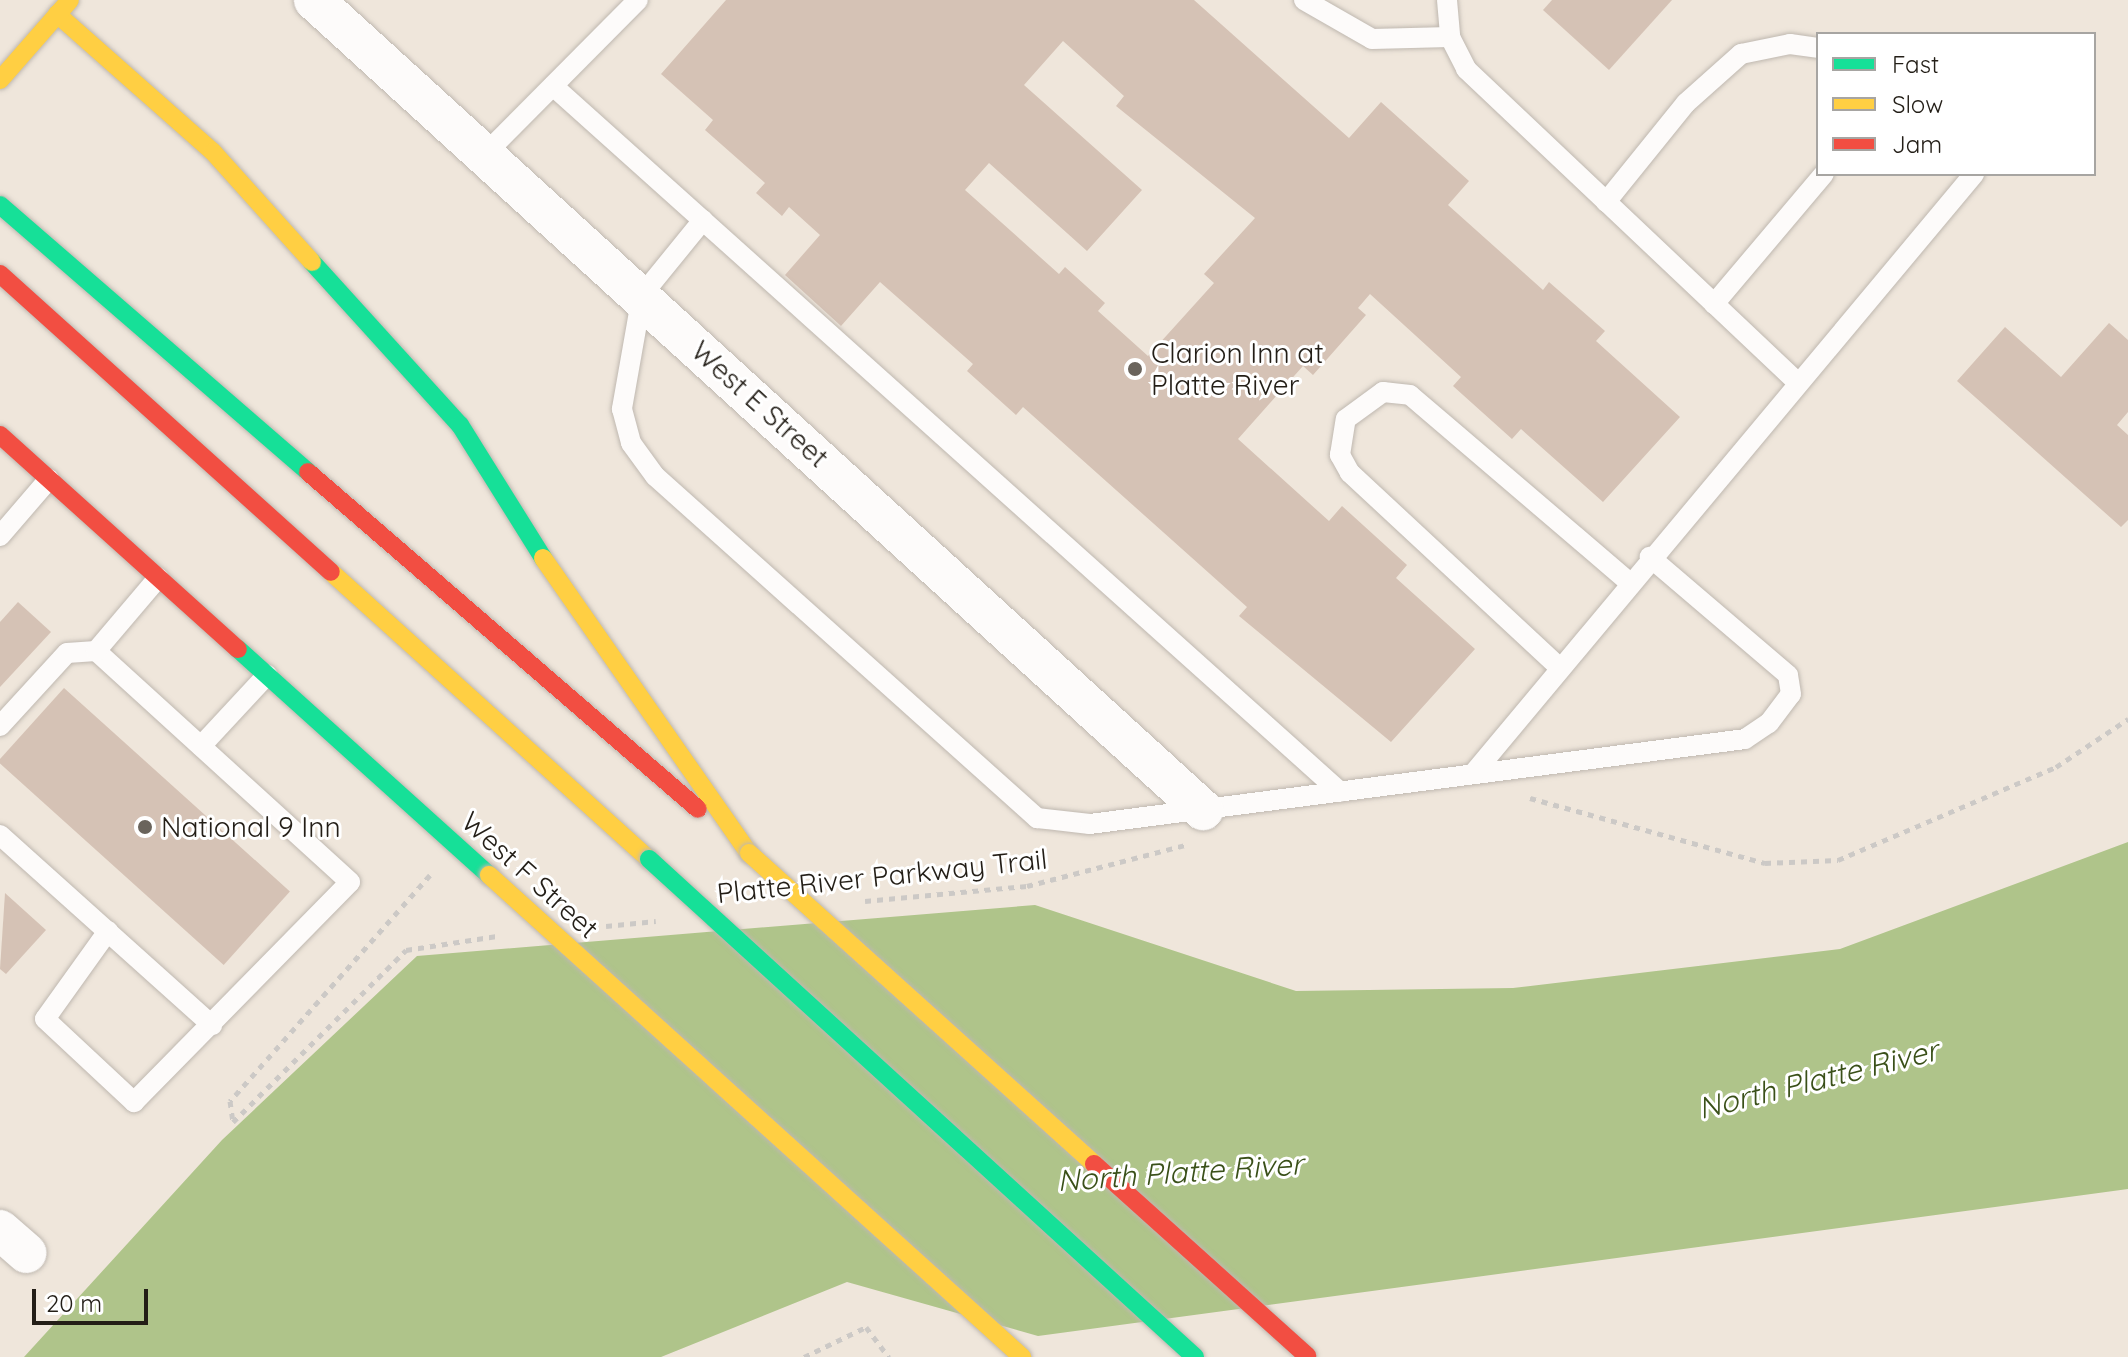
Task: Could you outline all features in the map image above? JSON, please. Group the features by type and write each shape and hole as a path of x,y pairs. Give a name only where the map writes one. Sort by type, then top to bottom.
{"main road":[{"path":"0,80 70,0"},
{"path":"57,14 223,163 460,425 552,572 749,853"},
{"path":"0,205 749,853 1308,1356"},
{"path":"0,274 1195,1357"},
{"name":"West F Street","path":"0,435 1022,1357"}],"street":[{"name":"West E Street","path":"314,0 642,295 1198,826"}],"lane":[{"path":"485,154 638,0"},
{"path":"1304,0 1372,39 1450,37"},
{"path":"1447,0 1450,37 1466,69 1797,382"},
{"path":"1606,202 1686,103 1741,54 1790,44 1816,48"},
{"path":"553,86 1340,792"},
{"path":"1714,304 1822,176"},
{"path":"1473,774 1629,582 1972,176"},
{"path":"703,220 642,295 622,409 631,443 655,476 1037,818 1090,824 1198,826 1340,792 1745,739 1769,723 1791,694 1788,675 1650,557"},
{"path":"1560,668 1350,473 1340,455 1346,419 1383,392 1410,395 1629,582"},
{"path":"0,536 49,479"},
{"path":"0,726 67,653 96,651 158,578"},
{"path":"96,651 350,882 134,1102 45,1019 108,931"},
{"path":"201,746 267,675"},
{"path":"0,835 212,1025"}],"path":[{"path":"1519,795 1765,863 1838,860 2056,767 2128,719"},
{"name":"Platte River Parkway Trail","path":"856,902 1027,886 1198,826"},
{"path":"439,866 230,1101 233,1122 406,950 513,934"},
{"path":"591,927 669,920"},
{"path":"804,1357 866,1327 889,1357"}],"water":[{"name":"North Platte River","path":"2128,842 2128,1189 1038,1336 847,1282 661,1357 24,1357 222,1140 417,956 1035,905 1296,991 1513,988 1840,949"}],"building":[{"name":"Clarion Inn at Platte River","path":"726,0 1194,0 1349,138 1381,102 1469,181 1448,205 1543,290 1549,282 1605,331 1596,341 1680,417 1603,502 1521,429 1512,439 1453,386 1461,377 1370,294 1358,308 1366,315 1313,375 1303,366 1238,439 1329,521 1342,506 1407,565 1396,578 1475,649 1391,742 1239,616 1247,607 1023,407 1016,415 967,371 973,364 880,282 841,326 785,275 820,235 789,207 782,216 756,193 765,183 705,130 713,120 661,74","holes":["1063,41 1124,96 1116,106 1255,218 1204,274 1214,283 1148,356 1098,311 1105,303 1065,267 1059,274 965,190 989,163 1087,251 1142,190 1024,85"]},
{"path":"1552,0 1672,0 1609,70 1543,10"},
{"path":"2109,323 2128,340 2128,412 2117,425 2128,435 2128,520 2121,527 1957,381 2005,327 2061,377"},
{"path":"18,602 51,632 0,687 0,622"},
{"name":"National 9 Inn","path":"64,688 290,891 224,965 0,764 0,759"},
{"path":"5,893 46,930 6,974 0,969"}],"traffic: fast":[{"path":"0,205 308,472"},
{"path":"312,262 460,425 543,558"},
{"path":"238,649 489,875"},
{"path":"649,859 1195,1357"}],"traffic: slow":[{"path":"0,80 70,0"},
{"path":"57,14 213,152 312,262"},
{"path":"543,558 749,853"},
{"path":"331,572 649,859"},
{"path":"749,853 1094,1164"},
{"path":"489,875 1022,1357"}],"traffic: jam":[{"path":"0,274 331,572"},
{"path":"0,435 238,649"},
{"path":"308,472 698,809"},
{"path":"1094,1164 1307,1356"}],"place":[{"name":"Clarion Inn at Platte River","path":"1135,369"},
{"name":"National 9 Inn","path":"145,827"}]}
